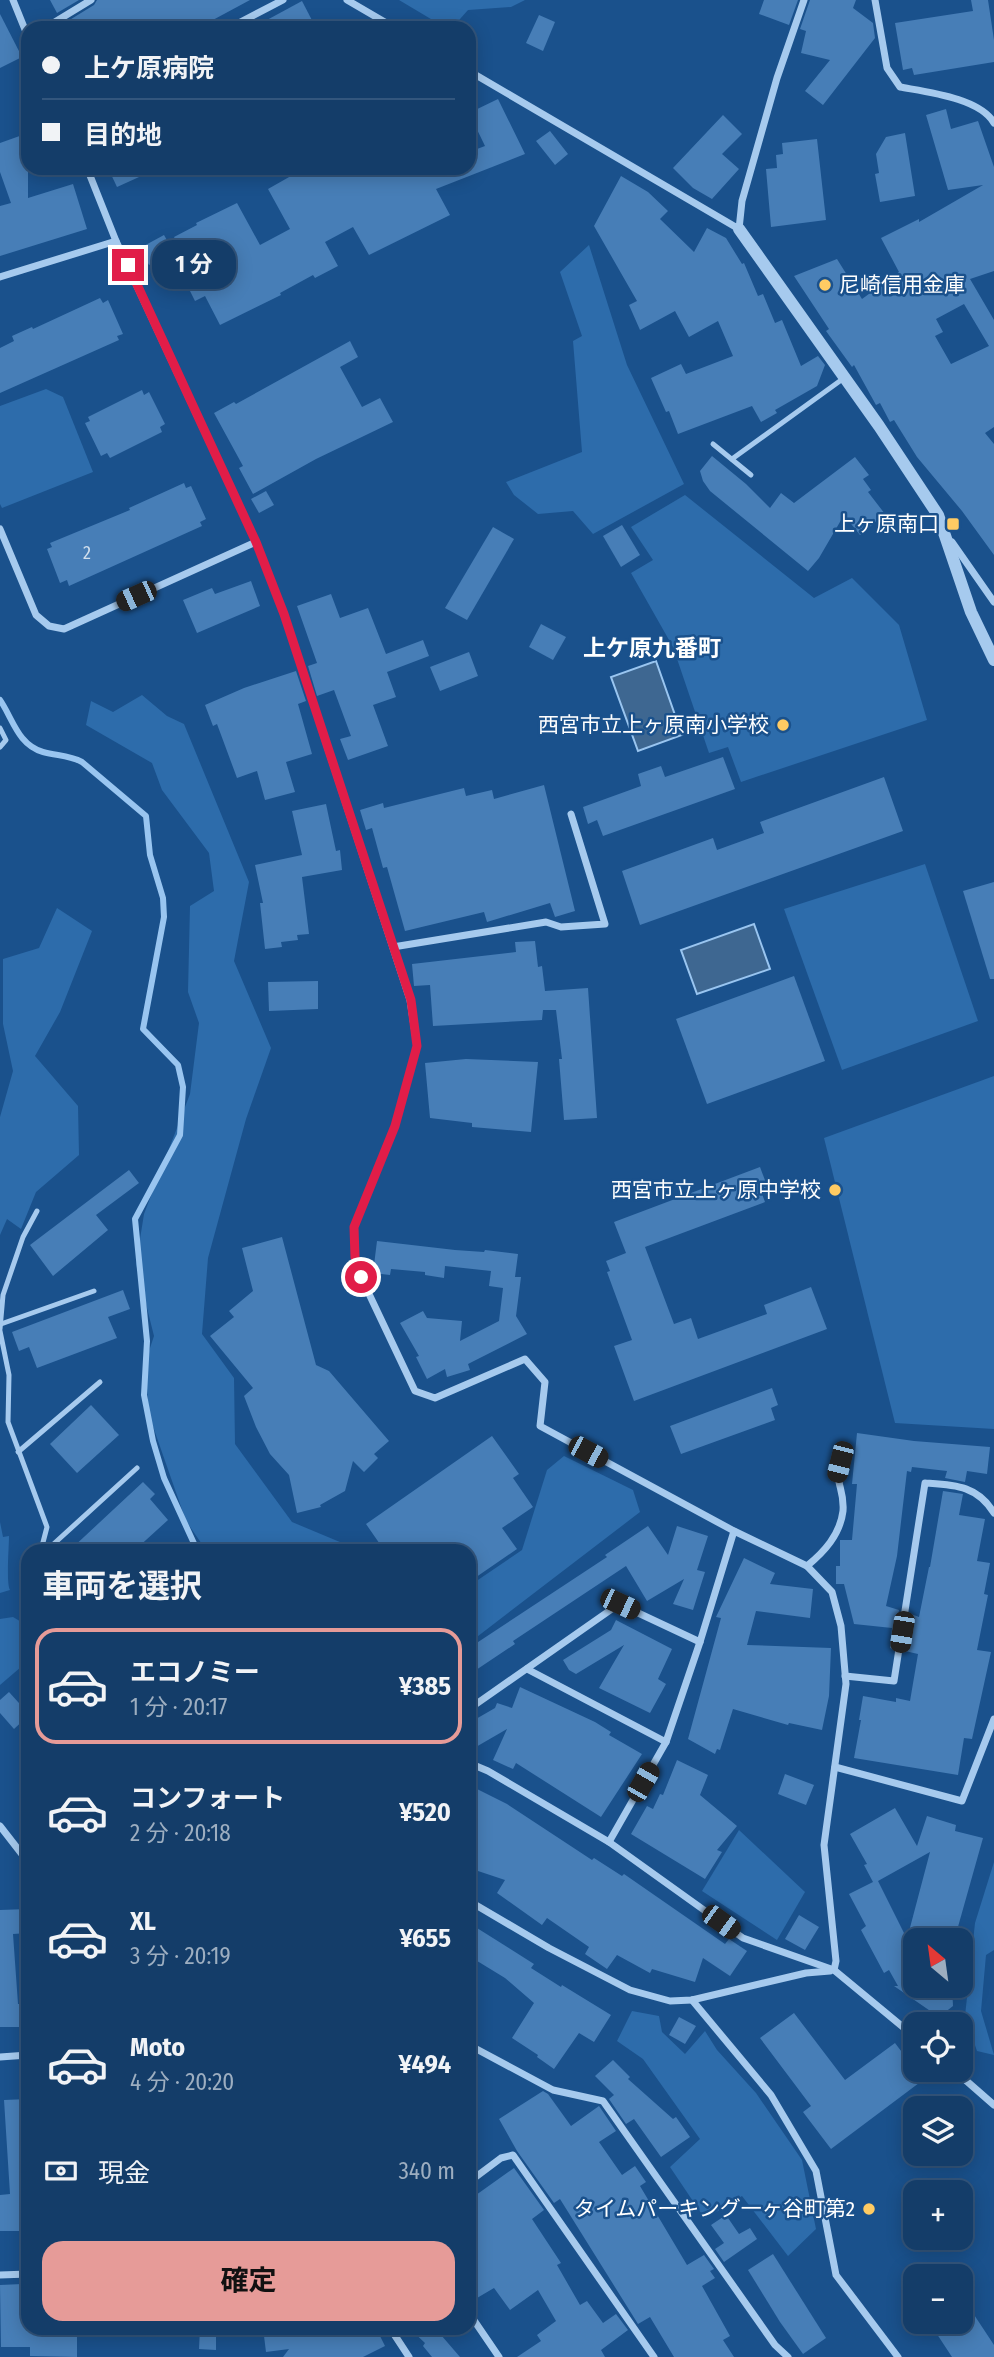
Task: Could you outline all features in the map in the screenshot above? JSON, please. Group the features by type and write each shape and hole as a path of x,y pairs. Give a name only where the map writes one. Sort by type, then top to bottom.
{"street":[{"path":"13,0 22,21"},
{"path":"56,21 91,0"},
{"path":"242,21 283,0"},
{"path":"347,0 383,21"},
{"path":"739,229 742,201 777,78 804,0"},
{"path":"875,0 887,68 900,87 960,100 990,116 994,123"},
{"path":"476,75 739,229 938,515 971,612 994,660"},
{"path":"90,175 117,241 256,542 284,614 411,1000 417,1046 395,1126 354,1227 355,1257 361,1277 415,1391 435,1398 525,1359 545,1382 540,1426 734,1531 807,1566 832,1592 841,1626 845,1676 824,1845 836,1961 834,1970"},
{"path":"0,278 117,241"},
{"path":"0,529 36,615 49,626 64,629 256,542"},
{"path":"943,530 994,601"},
{"path":"393,947 546,922 561,927 604,924 570,814"},
{"path":"807,1566 824,1552 838,1531 843,1510 836,1476 845,1451"},
{"path":"845,1676 894,1682 925,1483 960,1485 980,1496 994,1513"},
{"path":"609,1842 666,1742 734,1531"},
{"path":"476,1704 620,1604 700,1642"},
{"path":"527,1669 666,1742"},
{"path":"835,1767 962,1801 994,1719"},
{"path":"476,1766 609,1842 743,1938 834,1970 903,2027"},
{"path":"0,1826 21,1853"},
{"path":"476,1905 549,1948 630,1990 670,2001 692,2000 806,1973 834,1970"},
{"path":"692,2000 771,2095 816,2171 836,2275 898,2357"},
{"path":"476,2049 553,2091 603,2101 775,2345 788,2357"},
{"path":"0,2057 21,2056"},
{"path":"968,2082 994,2105"},
{"path":"476,2177 501,2158 513,2155 654,2357"},
{"path":"0,2275 21,2274"},
{"path":"476,2323 499,2357"},
{"path":"395,2335 409,2357"}],"lane":[{"path":"732,459 844,378"},
{"path":"713,444 751,475"},
{"path":"0,728 6,740 0,747"},
{"path":"37,1211 23,1237 3,1294 0,1330 9,1375 8,1422 47,1527 43,1544"},
{"path":"1,1324 94,1291"},
{"path":"18,1452 100,1382"},
{"path":"54,1544 137,1468"}],"shaded area":[{"path":"399,0 525,0 511,7 468,10 458,21 434,21"},
{"path":"589,245 627,365 684,484 593,534 573,511 538,514 514,495 506,482 582,452 573,341 582,336 560,272"},
{"path":"46,389 63,397 93,472 2,508 0,406"},
{"path":"685,495 814,598 852,578 899,625 927,720 741,782 728,747 709,753 673,647 631,573 653,560 631,527"},
{"path":"656,661 682,735 638,751 611,677"},
{"path":"142,695 167,716 184,724 249,882 234,961 271,1048 246,1119 208,1258 202,1334 234,1378 235,1444 292,1522 345,1544 202,1544 186,1521 149,1415 145,1363 154,1336 136,1264 144,1214 190,1094 199,1023 188,992 190,906 214,891 209,853 162,790 152,763 86,725 91,701 113,712"},
{"path":"925,864 978,1021 842,1070 784,909"},
{"path":"57,908 92,931 60,1012 35,1056 78,1106 79,1155 36,1192 21,1229 7,1219 0,1235 0,1117 13,1071 3,1024 3,959 39,948"},
{"path":"754,924 770,969 697,994 681,950"},
{"path":"994,1076 994,1429 895,1423 824,1138"},
{"path":"564,1456 633,1490 640,1512 476,1638 476,1581 522,1550 547,1470"},
{"path":"0,1522 3,1537 9,1536 10,1590 0,1593"},
{"path":"13,1617 21,1622 21,1667 0,1685 0,1619"},
{"path":"739,1830 805,1892 777,1940 702,1891"},
{"path":"994,1862 994,1950 986,1955 981,2011 994,2055 977,2051 973,2039 973,2012 965,2012 967,1998 973,1998 975,1923"},
{"path":"632,2011 659,2016 662,2032 685,2054 705,2031 717,2050 756,2093 802,2160 816,2229 788,2256 742,2196 705,2219 670,2167 700,2139 643,2059 617,2041"}],"building":[{"path":"50,0 79,0 57,13"},
{"path":"97,0 250,0 211,21 68,21 94,5"},
{"path":"764,0 798,0 789,25 759,14"},
{"path":"810,0 856,0 853,8 873,23 875,38 823,105 805,91 830,60 801,53 806,31 800,29"},
{"path":"971,0 988,0 994,40 994,62 914,75 912,68 903,70 895,23 973,11"},
{"path":"302,1 312,21 265,21"},
{"path":"0,14 21,58 0,68"},
{"path":"539,15 555,22 543,51 526,43"},
{"path":"498,99 525,154 476,173 476,149 485,146 476,127 476,110"},
{"path":"946,109 951,129 978,121 994,167 994,271 970,279 994,320 994,427 985,433 994,444 994,555 917,457 894,420 890,422 880,403 876,405 854,365 852,367 826,331 829,329 794,276 837,259 862,299 899,272 881,238 919,219 919,222 983,185 948,190 926,115","holes":["964,304 989,346 951,364 935,336 943,332 936,319"]},
{"path":"723,115 742,134 722,154 739,169 712,199 693,188 673,168"},
{"path":"550,131 568,154 555,165 536,141"},
{"path":"905,133 915,196 880,202 875,174 879,173 876,154 886,137"},
{"path":"21,136 21,175 28,175 28,198 73,184 87,229 0,256 0,206 11,203 0,172 0,143"},
{"path":"817,139 826,220 771,227 766,169 777,168 776,155 783,154 782,143"},
{"path":"111,175 144,175 117,187"},
{"path":"293,175 472,175 436,189 450,215 369,255 353,227 325,242 338,266 315,278 313,275 280,293 281,295 220,325 205,296 195,301 186,283 196,277 174,237 237,203 260,245 290,229 268,189"},
{"path":"621,176 648,192 668,211 660,219 694,252 707,228 726,238 742,264 744,263 758,296 763,294 775,323 782,320 801,366 818,356 825,365 817,386 775,410 777,413 761,422 752,406 678,434 651,378 681,364 686,374 733,356 718,321 689,337 675,311 640,330 629,305 637,301 594,226"},
{"path":"164,235 173,251 149,265 140,248"},
{"path":"100,298 103,303 108,300 123,334 117,336 119,340 0,393 0,348 14,341 12,336"},
{"path":"350,341 358,357 340,367 362,407 380,398 393,422 316,459 253,494 239,468 243,466 214,413 234,402 236,404"},
{"path":"142,390 144,395 149,392 165,424 160,427 162,432 110,458 107,453 101,456 85,423 90,421 88,417"},
{"path":"712,456 770,508 781,493 794,503 855,457 869,475 863,479 871,490 868,492 885,514 860,535 844,515 819,558 808,571 710,491 700,471"},
{"path":"184,483 186,488 191,486 206,519 200,522 202,526 69,586 67,580 60,583 47,549 52,547 50,543 130,510 129,508"},
{"path":"266,491 274,505 259,513 251,499"},
{"path":"622,525 640,555 621,567 603,536"},
{"path":"493,527 514,539 467,620 445,608"},
{"path":"251,581 260,606 197,633 183,600 212,588 215,594"},
{"path":"331,594 340,618 368,608 386,654 423,640 429,656 387,672 396,697 373,705 388,746 348,760 340,739 351,736 334,690 317,696 308,666 317,663 297,606"},
{"path":"541,624 566,637 553,660 529,647"},
{"path":"469,652 478,676 440,691 430,667"},
{"path":"296,671 306,701 298,704 312,754 286,762 295,792 265,800 257,771 237,778 217,724 213,726 205,705 244,688"},
{"path":"723,757 735,789 603,836 597,820 588,824 583,807 641,786 638,774 661,766 665,777"},
{"path":"884,777 903,831 640,925 622,871 713,838 717,850 764,833 760,822"},
{"path":"544,785 575,911 555,917 550,903 487,922 484,912 405,931 387,867 383,868 372,828 366,830 360,810 383,803 384,808 464,788 466,796 492,790 494,799"},
{"path":"326,804 336,851 340,850 342,870 302,877 309,934 297,935 298,940 281,942 282,947 265,949 260,903 263,903 255,865 302,855 292,811"},
{"path":"994,882 994,979 990,979 963,891"},
{"path":"535,941 538,967 542,966 545,991 588,988 597,1118 564,1120 559,1059 562,1059 556,1010 543,1010 542,1020 433,1026 430,985 414,986 412,964 516,952 515,942"},
{"path":"794,976 825,1061 707,1104 676,1019"},
{"path":"318,981 318,1009 269,1011 268,982"},
{"path":"466,1059 538,1062 531,1132 472,1127 472,1123 430,1118 425,1063"},
{"path":"760,1167 769,1191 762,1194 765,1202 645,1247 674,1324 691,1318 698,1339 767,1314 764,1305 811,1287 827,1329 634,1401 614,1346 632,1340 607,1272 610,1271 606,1261 626,1253 614,1222"},
{"path":"129,1170 139,1183 96,1215 108,1230 53,1276 30,1245"},
{"path":"282,1237 316,1365 329,1371 389,1441 374,1454 378,1458 364,1472 353,1461 345,1491 320,1505 321,1507 297,1513 289,1475 270,1454 244,1396 253,1388 210,1336 234,1317 229,1311 253,1291 242,1248"},
{"path":"377,1241 518,1254 515,1277 521,1277 516,1316 527,1334 468,1364 470,1370 447,1377 445,1369 427,1379 416,1357 419,1356 400,1323 423,1311 427,1318 462,1321 460,1341 499,1321 503,1288 489,1286 491,1271 445,1266 444,1278 425,1275 425,1272 391,1269 390,1275 373,1273"},
{"path":"123,1290 130,1309 108,1317 117,1338 37,1368 29,1347 19,1351 12,1332"},
{"path":"772,1388 778,1405 771,1408 775,1420 681,1454 670,1426"},
{"path":"91,1405 119,1435 77,1473 50,1444"},
{"path":"857,1433 990,1447 987,1474 967,1471 965,1482 945,1478 947,1471 912,1467 911,1472 907,1471 897,1556 886,1606 899,1610 893,1649 890,1648 892,1628 854,1624 844,1584 836,1584 836,1566 840,1566 840,1540 852,1540 857,1484 852,1484"},
{"path":"492,1436 519,1474 513,1478 533,1507 502,1528 517,1549 476,1577 476,1544 380,1544 366,1524"},
{"path":"143,1482 155,1494 150,1499 168,1520 142,1544 76,1544"},
{"path":"943,1491 963,1494 959,1515 985,1519 977,1561 990,1563 984,1594 988,1595 977,1650 991,1652 972,1739 964,1738 958,1775 854,1758 863,1696 896,1702 896,1698 910,1701 918,1654 905,1651 911,1614 919,1617"},
{"path":"648,1526 668,1555 677,1526 708,1536 697,1570 705,1572 693,1610 673,1604 684,1579 647,1601 626,1566 513,1641 515,1644 476,1670 476,1643 607,1557 605,1555"},
{"path":"744,1558 775,1573 770,1584 813,1589 810,1618 756,1611 747,1645 831,1648 829,1696 822,1730 789,1723 788,1725 733,1709 720,1750 717,1749 715,1754 688,1739 721,1618 716,1617"},
{"path":"616,1620 672,1649 658,1679 666,1684 650,1713 599,1688 624,1645 576,1674 569,1670 563,1660 611,1630"},
{"path":"520,1687 595,1722 611,1732 609,1735 642,1754 601,1817 516,1763 513,1769 493,1760 507,1729 476,1747 476,1719 495,1708 497,1703 512,1708"},
{"path":"9,1692 21,1705 21,1722 14,1729 0,1713 0,1700"},
{"path":"677,1760 708,1775 700,1795 737,1826 717,1850 722,1852 705,1879 631,1834 647,1806 653,1809 660,1794 663,1795"},
{"path":"785,1774 814,1785 806,1805 778,1794"},
{"path":"476,1788 507,1804 592,1860 594,1858 622,1876 624,1874 725,1944 729,1939 747,1951 730,1976 703,1958 695,1982 652,1969 650,1973 617,1955 607,1969 585,1954 589,1947 547,1918 542,1925 497,1893 505,1880 476,1870"},
{"path":"895,1808 917,1846 927,1816 956,1825 955,1831 983,1838 958,1928 910,1928 930,1852 878,1881 903,1931 903,1992 894,1986 898,1986 889,1970 884,1973 861,1930 866,1926 849,1894 873,1882 864,1865 867,1864 850,1834"},
{"path":"21,1909 21,1933 13,1934 21,2027 0,2027 0,1910"},
{"path":"799,1915 819,1927 805,1950 785,1939"},
{"path":"476,1927 534,1964 531,1968 611,2015 594,2042 579,2033 554,2069 512,2038 534,2003 505,1978 476,1960"},
{"path":"911,1998 953,1998 953,2006 945,2012 932,2012"},
{"path":"794,2013 845,2080 895,2043 903,2054 903,2082 920,2082 831,2149 803,2112 811,2106 760,2038"},
{"path":"679,2017 696,2026 685,2044 669,2035"},
{"path":"613,2060 630,2077 628,2079 673,2119 676,2117 690,2137 661,2157 634,2119 626,2124 609,2099 614,2095 595,2076"},
{"path":"543,2091 571,2126 599,2106 616,2131 599,2142 622,2175 635,2166 646,2182 640,2186 687,2265 704,2255 714,2269 710,2271 715,2278 702,2286 730,2336 723,2340 734,2357 674,2357 650,2317 638,2324 560,2199 554,2203 517,2151 499,2119"},
{"path":"21,2099 21,2231 0,2231 0,2195 10,2194 4,2100"},
{"path":"514,2168 544,2210 532,2219 561,2263 557,2265 580,2305 587,2301 603,2323 616,2314 628,2330 601,2350 605,2357 517,2357 541,2341 537,2335 556,2321 538,2290 510,2310 494,2288 477,2298 476,2195"},
{"path":"726,2215 739,2234 750,2228 757,2239 724,2262 715,2249 724,2243 711,2225"},
{"path":"773,2254 826,2338 803,2354 748,2270"},
{"path":"21,2284 21,2335 77,2335 77,2357 30,2356 30,2347 1,2347 0,2285"},
{"path":"973,2313 994,2345 994,2357 952,2357 937,2334 973,2334"},
{"path":"200,2335 216,2335 216,2350 199,2349"},
{"path":"264,2335 380,2335 385,2346 363,2357 283,2357 289,2349 266,2352"},
{"path":"416,2335 441,2335 460,2357 432,2357 423,2346 425,2343"}],"waterway":[{"path":"0,700 28,744 43,752 82,762 146,816 150,855 163,898 164,917 143,1029 178,1065 183,1087 180,1135 135,1219 147,1341 144,1395 164,1478 194,1544"}],"place":[{"name":"尼崎信用金庫","path":"825,285"},
{"name":"上ヶ原南口","path":"953,524"},
{"name":"西宮市立上ヶ原南小学校","path":"783,725"},
{"name":"西宮市立上ヶ原中学校","path":"835,1190"},
{"name":"タイムパーキング一ヶ谷町第2","path":"869,2209"}],"district":[{"name":"上ケ原九番町","path":"652,648"}],"route":[{"path":"128,265 256,542 284,614 411,1000 417,1046 395,1126 354,1227 355,1257 361,1277"}]}
